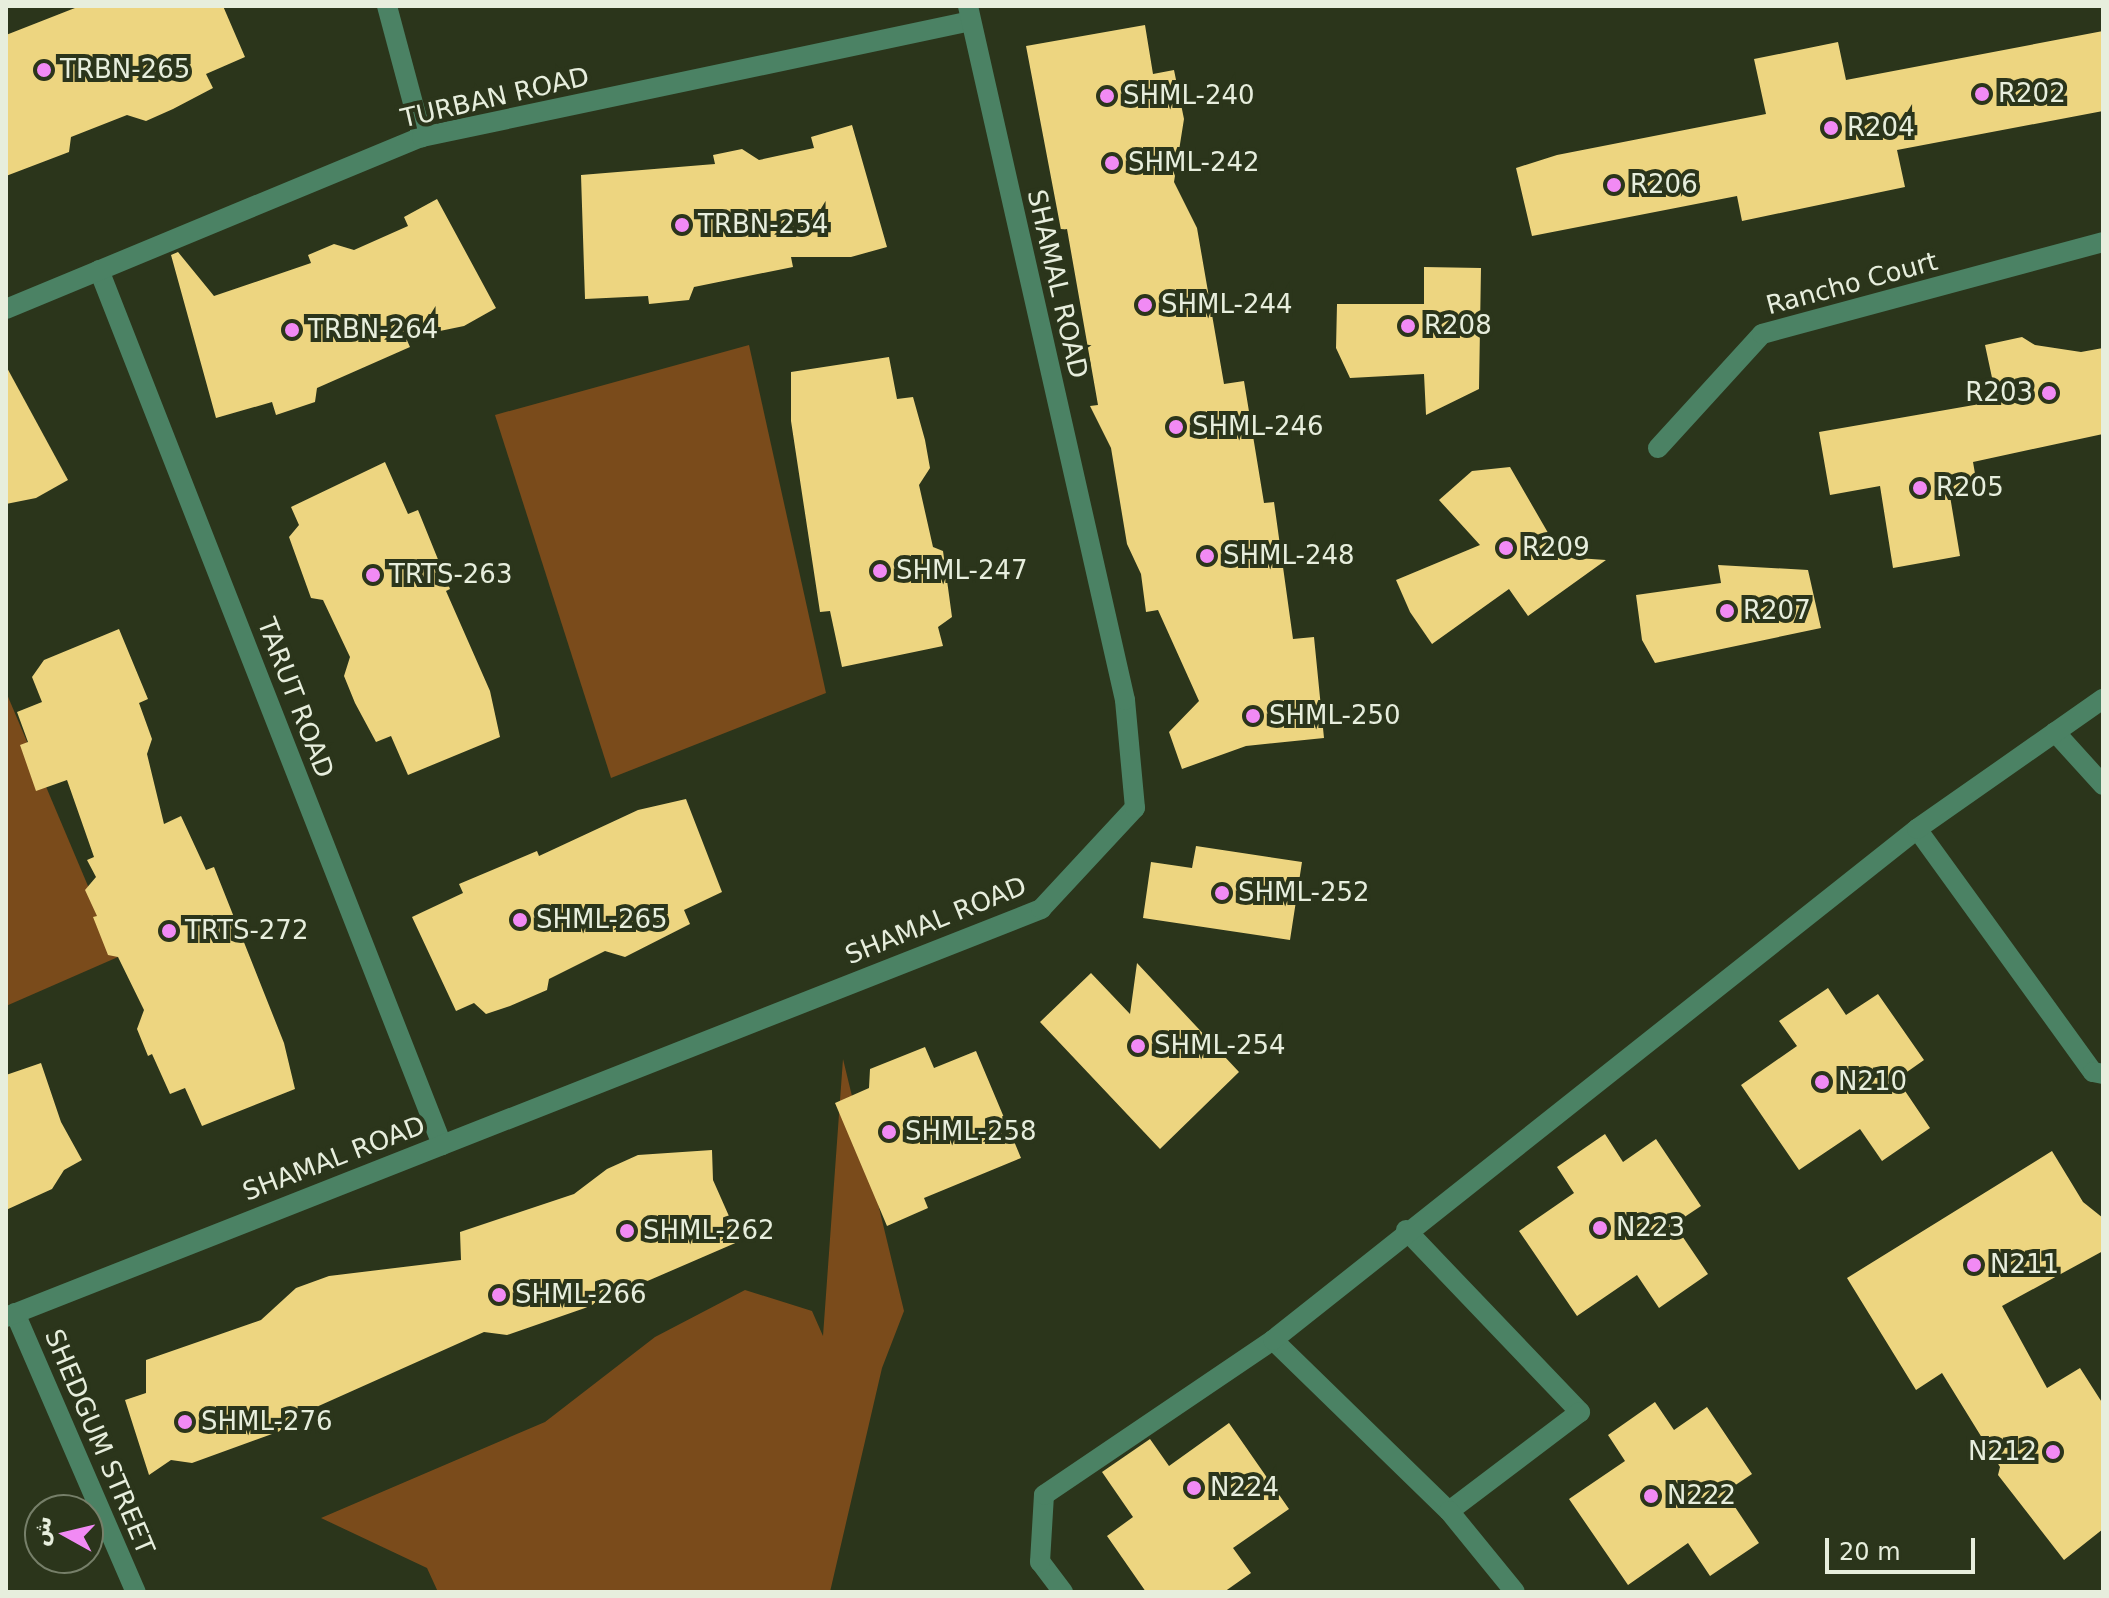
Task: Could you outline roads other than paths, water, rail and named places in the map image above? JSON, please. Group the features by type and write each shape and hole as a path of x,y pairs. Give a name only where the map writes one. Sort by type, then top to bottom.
{"street":[{"path":"387,6 422,137"},
{"name":"TURBAN ROAD","path":"6,309 422,137 970,14"},
{"name":"SHAMAL ROAD","path":"11,1315 1041,909 1135,808 1125,700 970,14"},
{"name":"Rancho Court","path":"1658,448 1762,334 2103,242"},
{"name":"TARUT ROAD","path":"99,270 442,1145"},
{"path":"1063,1592 1040,1562 1044,1495 1273,1340 1406,1230 1917,829 2103,699"},
{"path":"2055,732 2103,785"},
{"path":"1917,829 2093,1072 2103,1074"},
{"path":"1406,1230 1580,1412 1449,1511"},
{"name":"SHEDGUM STREET","path":"11,1315 136,1592"},
{"path":"1273,1340 1449,1511 1515,1592"}],"place":[{"name":"TRBN-265","path":"44,70"},
{"name":"R202","path":"1982,94"},
{"name":"SHML-240","path":"1107,96"},
{"name":"R204","path":"1831,128"},
{"name":"SHML-242","path":"1112,163"},
{"name":"R206","path":"1614,185"},
{"name":"TRBN-254","path":"682,225"},
{"name":"SHML-244","path":"1145,305"},
{"name":"R208","path":"1408,326"},
{"name":"TRBN-264","path":"292,330"},
{"name":"R203","path":"2049,393"},
{"name":"SHML-246","path":"1176,427"},
{"name":"R205","path":"1920,488"},
{"name":"R209","path":"1506,548"},
{"name":"SHML-248","path":"1207,556"},
{"name":"SHML-247","path":"880,571"},
{"name":"TRTS-263","path":"373,575"},
{"name":"R207","path":"1727,611"},
{"name":"SHML-250","path":"1253,716"},
{"name":"SHML-252","path":"1222,893"},
{"name":"SHML-265","path":"520,920"},
{"name":"TRTS-272","path":"169,931"},
{"name":"SHML-254","path":"1138,1046"},
{"name":"N210","path":"1822,1082"},
{"name":"SHML-258","path":"889,1132"},
{"name":"N223","path":"1600,1228"},
{"name":"SHML-262","path":"627,1231"},
{"name":"N211","path":"1974,1265"},
{"name":"SHML-266","path":"499,1295"},
{"name":"SHML-276","path":"185,1422"},
{"name":"N212","path":"2053,1452"},
{"name":"N224","path":"1194,1488"},
{"name":"N222","path":"1651,1496"}]}
